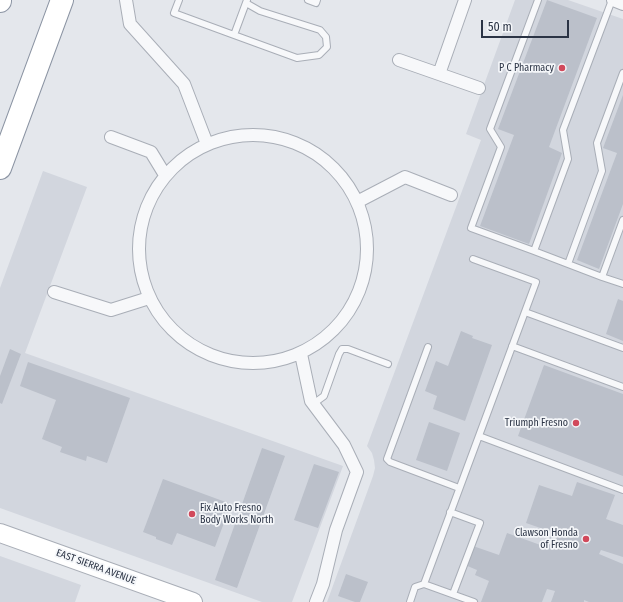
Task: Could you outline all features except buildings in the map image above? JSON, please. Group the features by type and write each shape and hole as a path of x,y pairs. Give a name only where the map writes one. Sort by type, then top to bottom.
{"highway":[{"path":"0,168 62,0"}],"main road":[{"name":"EAST SIERRA AVENUE","path":"0,533 174,599 193,602"}],"street":[{"path":"126,0 130,24 184,84 207,144"},
{"path":"439,74 465,0"},
{"path":"612,0 623,4"},
{"path":"400,60 479,88"},
{"path":"250,135 272,137 294,143 314,152 332,166 346,183 357,202 365,223 368,246 366,268 361,290 351,310 337,328 320,342 301,354 277,362 251,364 226,361 202,352 180,338 162,320 149,298 140,273 138,247 141,221 150,197 165,175 184,158 207,144 228,138 250,135"},
{"path":"111,137 151,152 165,175"},
{"path":"357,202 405,177 451,195"},
{"path":"54,292 111,310 149,298"},
{"path":"301,354 311,401 344,445 357,472 336,530 323,584 316,602"}],"lane":[{"path":"179,0 174,13 234,35 297,58 319,55 326,47 326,37 320,30 260,11 246,1 234,35"},
{"path":"308,0 316,3 317,0"},
{"path":"538,0 490,129 501,147 471,228 623,284"},
{"path":"534,252 568,159 563,130 612,0"},
{"path":"568,264 602,171 597,143 623,73"},
{"path":"602,277 623,220"},
{"path":"424,584 536,282 473,259"},
{"path":"525,312 623,348"},
{"path":"512,346 623,387"},
{"path":"428,348 387,459 390,462 459,488"},
{"path":"313,404 324,396 338,354 342,349 348,349 388,364"},
{"path":"479,436 623,490"},
{"path":"450,512 480,523 453,594"},
{"path":"410,602 415,587 424,584 474,602"}],"shaded area":[{"path":"515,0 568,0 623,19 623,602 327,602 373,476 375,468 374,460 372,453 367,446 481,140 466,134"},
{"path":"43,171 87,187 25,353 343,466 292,602 262,602 0,508 0,288"},
{"path":"0,556 81,585 75,602 0,602"}],"place":[{"name":"P C Pharmacy","path":"562,68"},
{"name":"Triumph Fresno","path":"576,423"},
{"name":"Fix Auto Fresno Body Works North","path":"192,514"},
{"name":"Clawson Honda of Fresno","path":"586,539"}]}
